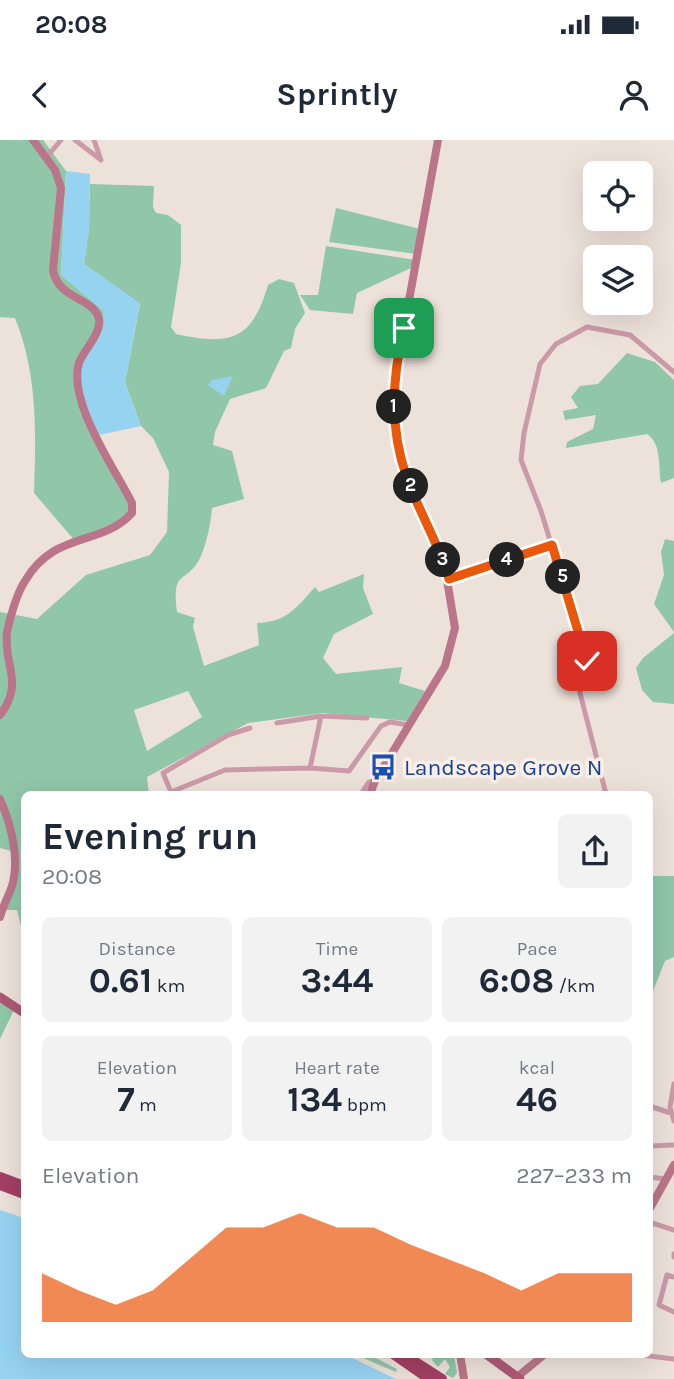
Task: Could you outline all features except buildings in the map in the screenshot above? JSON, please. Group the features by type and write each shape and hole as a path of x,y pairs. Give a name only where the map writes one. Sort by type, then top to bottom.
{"highway":[{"path":"0,1177 21,1185"},
{"path":"0,1185 21,1193"},
{"path":"399,1358 429,1379"},
{"path":"409,1358 442,1379"}],"main road":[{"path":"0,997 21,1011"},
{"path":"491,1358 519,1378"}],"street":[{"path":"0,715 11,701 14,691 7,633 23,584 30,572 53,549 121,525 132,513 132,503 85,413 77,384 79,364 99,327 99,319 94,311 61,289 55,280 53,270 61,188 46,158 33,140"},
{"path":"46,158 61,140"},
{"path":"75,140 101,160 94,140"},
{"path":"371,791 445,666 453,640 454,611 449,579 407,477 395,423 395,364 422,239 438,140"},
{"path":"605,791 580,693 587,661 552,545 521,460 540,364 556,344 587,327 630,335 674,372"},
{"path":"449,579 552,545"},
{"path":"310,768 321,716"},
{"path":"277,723 321,716 367,718"},
{"path":"174,791 225,770 310,768 349,771 381,726 390,722 408,725"},
{"path":"172,791 163,773 228,734 250,728"},
{"path":"363,791 369,782 375,781"},
{"path":"0,799 8,817 15,858 12,885 0,917"},
{"path":"674,1084 671,1113 674,1121"},
{"path":"653,1107 671,1113"},
{"path":"653,1146 674,1145"},
{"path":"653,1203 674,1165"},
{"path":"653,1177 666,1179"},
{"path":"653,1223 674,1230"},
{"path":"674,1277 667,1275 659,1305 674,1312"},
{"path":"653,1356 674,1359"},
{"path":"461,1358 464,1379"},
{"path":"519,1378 541,1358"}],"green space":[{"path":"0,140 43,140 66,171 61,275 103,310 104,324 79,364 85,413 132,503 121,525 75,541 34,493 34,404 28,361 15,318 0,317"},
{"path":"90,184 154,186 153,207 156,213 168,215 181,225 181,263 171,327 176,334 211,339 237,335 255,318 268,285 279,279 294,283 305,313 295,329 291,348 284,351 266,388 230,399 215,432 213,445 232,451 244,499 212,508 201,556 196,565 178,582 176,588 177,612 195,618 193,627 204,666 259,645 257,623 284,617 315,587 319,592 364,574 363,588 373,614 334,634 323,658 336,674 402,667 399,683 425,691 407,721 322,713 248,723 147,777 149,791 21,791 21,926 17,910 5,910 15,879 11,851 0,848 0,612 37,619 86,575 150,555 167,532 169,472 153,438 141,426 125,382 140,304 84,264 89,229","holes":["188,691 202,717 147,751 134,710"]},
{"path":"336,208 420,229 416,254 329,242"},
{"path":"326,246 414,260 411,268 357,293 353,314 310,310 300,295 318,295"},
{"path":"627,353 655,362 674,380 674,478 661,483 657,449 647,434 566,448 567,442 593,429 596,415 565,420 563,411 578,408 571,397 580,386 598,384"},
{"path":"665,539 674,541 674,632 654,604 664,575 661,552"},
{"path":"674,633 674,704 653,702 642,690 636,668 643,658"},
{"path":"653,876 674,876 674,957 665,961 653,991"},
{"path":"0,1000 14,1010 0,1039"},
{"path":"363,1358 376,1358 397,1369 396,1372"},
{"path":"454,1358 457,1373 453,1378 445,1374 450,1367 445,1359 438,1367 432,1360"}],"water":[{"path":"66,171 90,174 89,229 84,264 140,303 125,382 141,426 99,435 83,399 79,369 99,331 103,311 61,275"},
{"path":"233,376 224,396 208,385 212,380"},
{"path":"0,1210 21,1217 21,1358 352,1358 396,1379 0,1379"}],"place":[{"name":"Landscape Grove N","path":"383,767"}],"route":[{"path":"404,328 395,364 395,423 407,477 449,579 552,545 581,633 587,661"}]}
